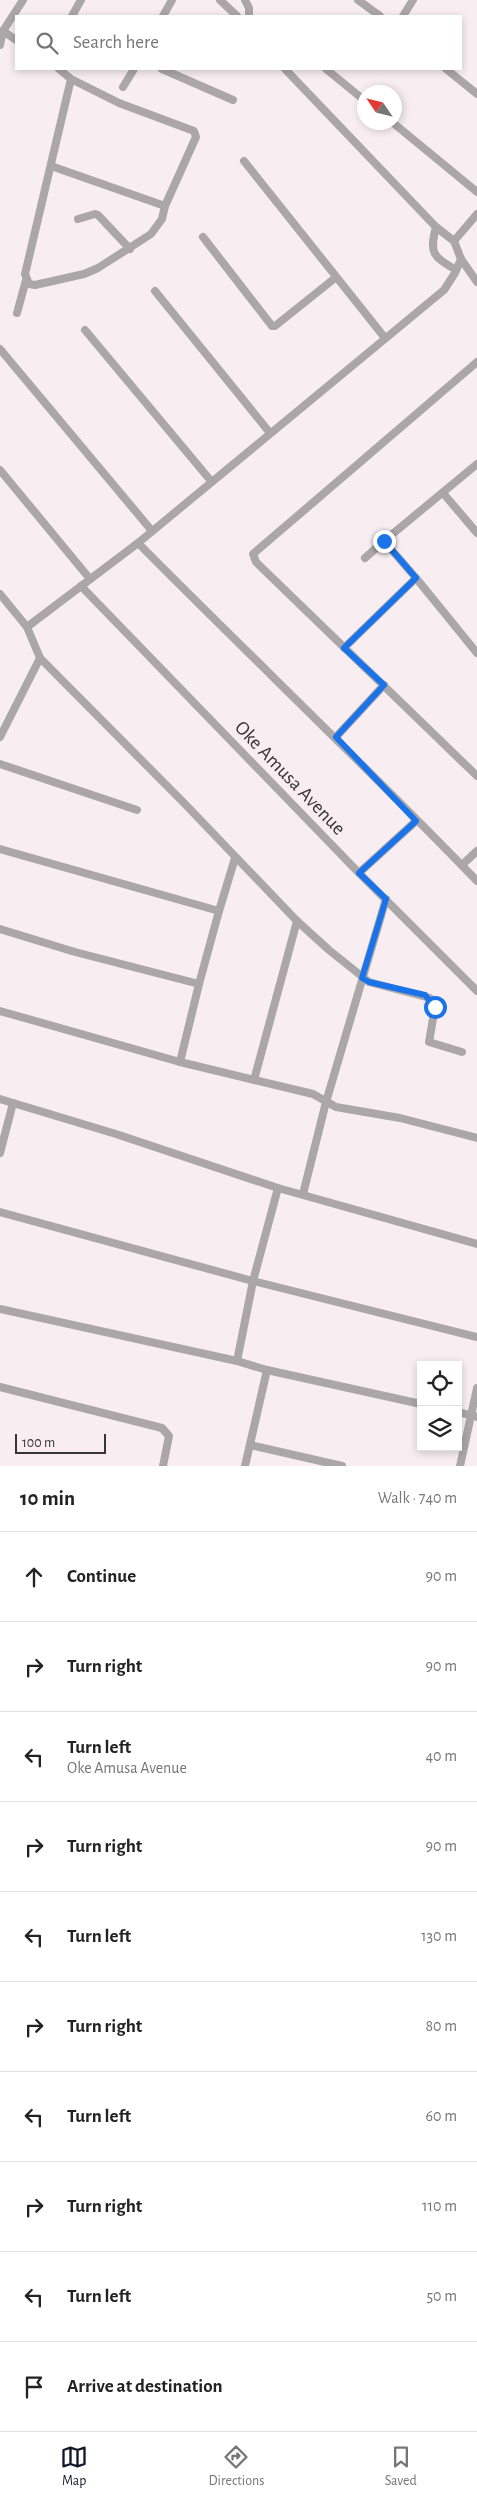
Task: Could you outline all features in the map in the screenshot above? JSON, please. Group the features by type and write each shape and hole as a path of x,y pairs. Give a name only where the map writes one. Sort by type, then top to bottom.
{"street":[{"path":"0,45 3,32 23,0"},
{"path":"73,15 81,0"},
{"path":"164,15 172,0"},
{"path":"220,0 236,15"},
{"path":"245,0 249,8 249,15"},
{"path":"358,0 379,15"},
{"path":"404,15 413,0"},
{"path":"3,32 15,39"},
{"path":"26,280 29,284 34,285 84,274 130,249 155,230 162,219 165,206 188,160 196,133 119,103 71,79 60,70"},
{"path":"123,87 133,70"},
{"path":"164,70 233,100"},
{"path":"286,70 436,227 454,240 461,259 477,282"},
{"path":"327,70 357,94"},
{"path":"447,70 477,94"},
{"path":"18,313 71,79"},
{"path":"402,130 477,192"},
{"path":"244,161 335,278 385,338"},
{"path":"51,166 165,206"},
{"path":"454,240 477,214"},
{"path":"78,218 98,215 130,249"},
{"path":"465,228 477,225"},
{"path":"436,227 431,248 434,255 456,270"},
{"path":"203,237 272,326 275,326 335,278"},
{"path":"26,627 138,543 210,481 444,290 461,259"},
{"path":"155,291 270,433"},
{"path":"85,330 210,481"},
{"path":"0,348 152,531"},
{"path":"477,362 253,554 256,562 477,776"},
{"path":"365,558 477,464"},
{"path":"0,470 90,579"},
{"path":"444,493 477,533"},
{"path":"384,541 477,653"},
{"path":"138,543 260,666 336,737 416,821 477,881"},
{"path":"344,648 416,578"},
{"name":"Oke Amusa Avenue","path":"81,586 359,873 477,990"},
{"path":"0,594 26,627 40,658 185,804 297,921 362,978 369,982 430,998 435,1007 429,1042 433,1045 462,1052"},
{"path":"0,736 40,658"},
{"path":"336,737 384,685"},
{"path":"0,764 137,810"},
{"path":"359,873 416,821"},
{"path":"0,849 220,911"},
{"path":"462,865 477,851"},
{"path":"180,1062 199,984 235,858"},
{"path":"303,1194 326,1102 386,899"},
{"path":"254,1080 297,921"},
{"path":"0,929 75,952 199,984"},
{"path":"0,1011 180,1062 313,1094 336,1107 400,1118 477,1138"},
{"path":"0,1099 116,1134 278,1188 477,1244"},
{"path":"0,1153 13,1103"},
{"path":"237,1361 253,1280 278,1188"},
{"path":"0,1212 253,1280 477,1337"},
{"path":"0,1309 417,1403"},
{"path":"245,1466 267,1370"},
{"path":"0,1387 162,1428 169,1436 163,1466"},
{"path":"460,1466 473,1416 477,1388"},
{"path":"250,1445 342,1466"}],"route":[{"path":"384,541 416,578 344,648 384,685 336,737 416,821 359,873 386,899 362,978 369,982 425,995 430,998 435,1007"}]}
